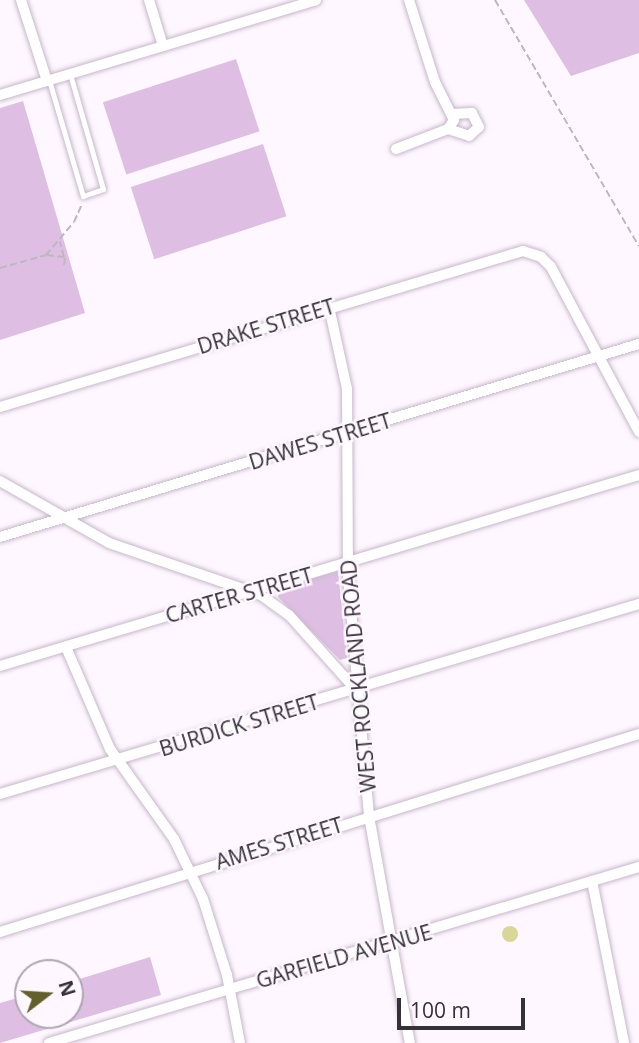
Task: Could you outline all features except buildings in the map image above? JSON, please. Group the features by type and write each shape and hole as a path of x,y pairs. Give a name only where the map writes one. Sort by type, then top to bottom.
{"street":[{"path":"22,0 48,80"},
{"path":"149,0 163,46"},
{"path":"0,95 316,0"},
{"path":"409,0 435,82 452,114 448,129"},
{"path":"397,149 448,129 469,136 479,127 472,113 452,114"},
{"name":"DRAKE STREET","path":"0,407 512,252 534,253 551,267 598,357"},
{"name":"WEST ROCKLAND ROAD","path":"329,307 342,358 347,433 348,564 356,690 369,816 410,1043"},
{"name":"DAWES STREET","path":"0,537 639,344"},
{"path":"598,357 639,432"},
{"name":"CARTER STREET","path":"0,666 251,594 639,475"},
{"path":"0,481 61,519 109,543 251,594 261,595 289,615 356,690"},
{"name":"BURDICK STREET","path":"0,794 639,604"},
{"path":"66,647 91,712 118,761 155,809 190,870 217,938 240,1043"},
{"name":"AMES STREET","path":"0,932 190,870 639,734"},
{"name":"GARFIELD AVENUE","path":"49,1043 639,867"},
{"path":"592,881 624,1043"}],"lane":[{"path":"48,80 83,196 103,189 70,74"}],"path":[{"path":"495,0 639,246"},
{"path":"46,255 74,222 83,196"},
{"path":"60,241 64,265"},
{"path":"0,268 46,255 64,257"}],"shaded area":[{"path":"524,0 639,0 639,53 571,76"},
{"path":"236,59 259,131 126,175 103,102"},
{"path":"23,101 85,313 0,340 0,108"},
{"path":"263,144 286,216 154,259 131,187"},
{"path":"338,571 347,658 340,660 278,597 279,589"},
{"path":"150,957 161,995 84,1018 84,978"},
{"path":"14,999 14,1029 47,1029 0,1043 0,1003"}]}
